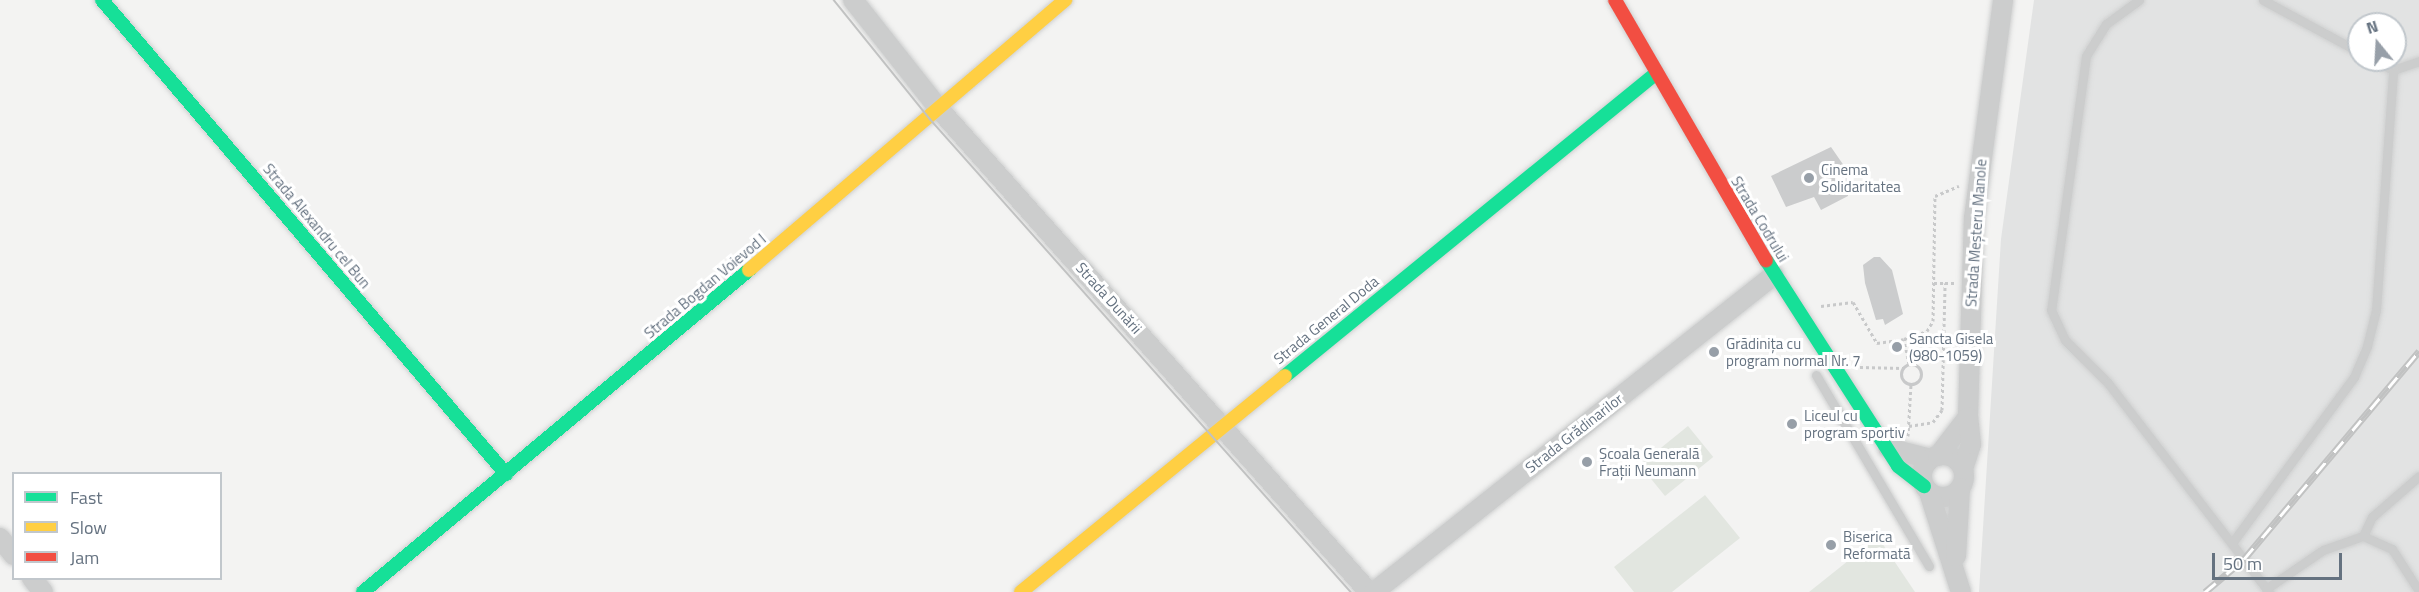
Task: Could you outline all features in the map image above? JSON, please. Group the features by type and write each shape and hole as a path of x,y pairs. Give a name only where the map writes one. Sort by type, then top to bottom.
{"street":[{"name":"Strada Alexandru cel Bun","path":"102,0 506,474"},
{"name":"Strada Dunării","path":"853,0 940,110 1369,592"},
{"name":"Strada Bogdan Voievod I","path":"363,592 940,110 1065,0"},
{"name":"Strada Codrului","path":"1615,0 1654,75 1795,310 1906,476 1927,489"},
{"name":"Strada Meșteru Manole","path":"1955,568 1961,479 1971,444 1968,417 1978,183 2003,0"},
{"name":"Strada General Doda","path":"1021,592 1222,425 1654,75"},
{"name":"Strada Grădinarilor","path":"1374,592 1774,275"},
{"path":"1961,592 1923,471 1968,417"},
{"path":"1888,448 1907,455 1953,458 1961,479 1944,497 1927,489"},
{"path":"0,538 12,553"},
{"path":"33,580 43,592"}],"lane":[{"path":"2139,0 2106,24 2086,56 2051,310 2065,340 2108,383 2268,590 2323,550 2363,536 2392,549 2419,591"},
{"path":"2263,0 2347,46"},
{"path":"2232,543 2354,376 2367,345 2376,309 2393,72"},
{"path":"1816,375 1866,465 1929,566"},
{"path":"1866,465 1888,448"},
{"path":"2363,536 2372,517 2419,476"}],"path":[{"path":"1795,310 1853,302 1876,343 1904,339 1932,325 1935,196 1945,188 1978,183"},
{"path":"1934,283 1972,284"},
{"path":"1909,426 1933,422 1942,410 1945,283"},
{"path":"1821,306 1827,316"},
{"path":"1904,339 1909,364 1922,373 1911,384 1907,455"},
{"path":"1852,356 1861,368 1903,368 1909,364"},
{"path":"1903,368 1902,378 1911,384"}],"shaded area":[{"path":"2034,0 2419,0 2419,592 1979,592 2001,239"},
{"path":"1688,426 1713,457 1665,496 1640,465"},
{"path":"1705,495 1740,538 1672,592 1634,592 1614,567"},
{"path":"1878,537 1915,592 1809,592"}],"building":[{"name":"Cinema Solidaritatea","path":"1831,147 1849,173 1848,196 1821,210 1814,197 1786,207 1771,176"},
{"path":"1874,257 1880,257 1892,270 1903,314 1885,325 1883,319 1876,320 1865,283 1863,265"}],"tram line":[{"path":"834,0 930,119 1351,592"}],"railway":[{"path":"2205,592 2244,559 2419,351"}],"traffic: fast":[{"path":"102,0 506,474"},
{"path":"1285,376 1654,75"},
{"path":"1766,260 1898,466 1924,486"},
{"path":"363,592 749,270"}],"traffic: slow":[{"path":"749,270 1065,0"},
{"path":"1021,592 1285,376"}],"traffic: jam":[{"path":"1615,0 1766,260"}],"place":[{"name":"Cinema Solidaritatea","path":"1809,178"},
{"name":"Sancta Gisela (980-1059)","path":"1897,347"},
{"name":"Grădinița cu program normal Nr. 7","path":"1714,352"},
{"name":"Liceul cu program sportiv","path":"1792,424"},
{"name":"Școala Generală Frații Neumann","path":"1587,462"},
{"name":"Biserica Reformată","path":"1831,545"}]}
